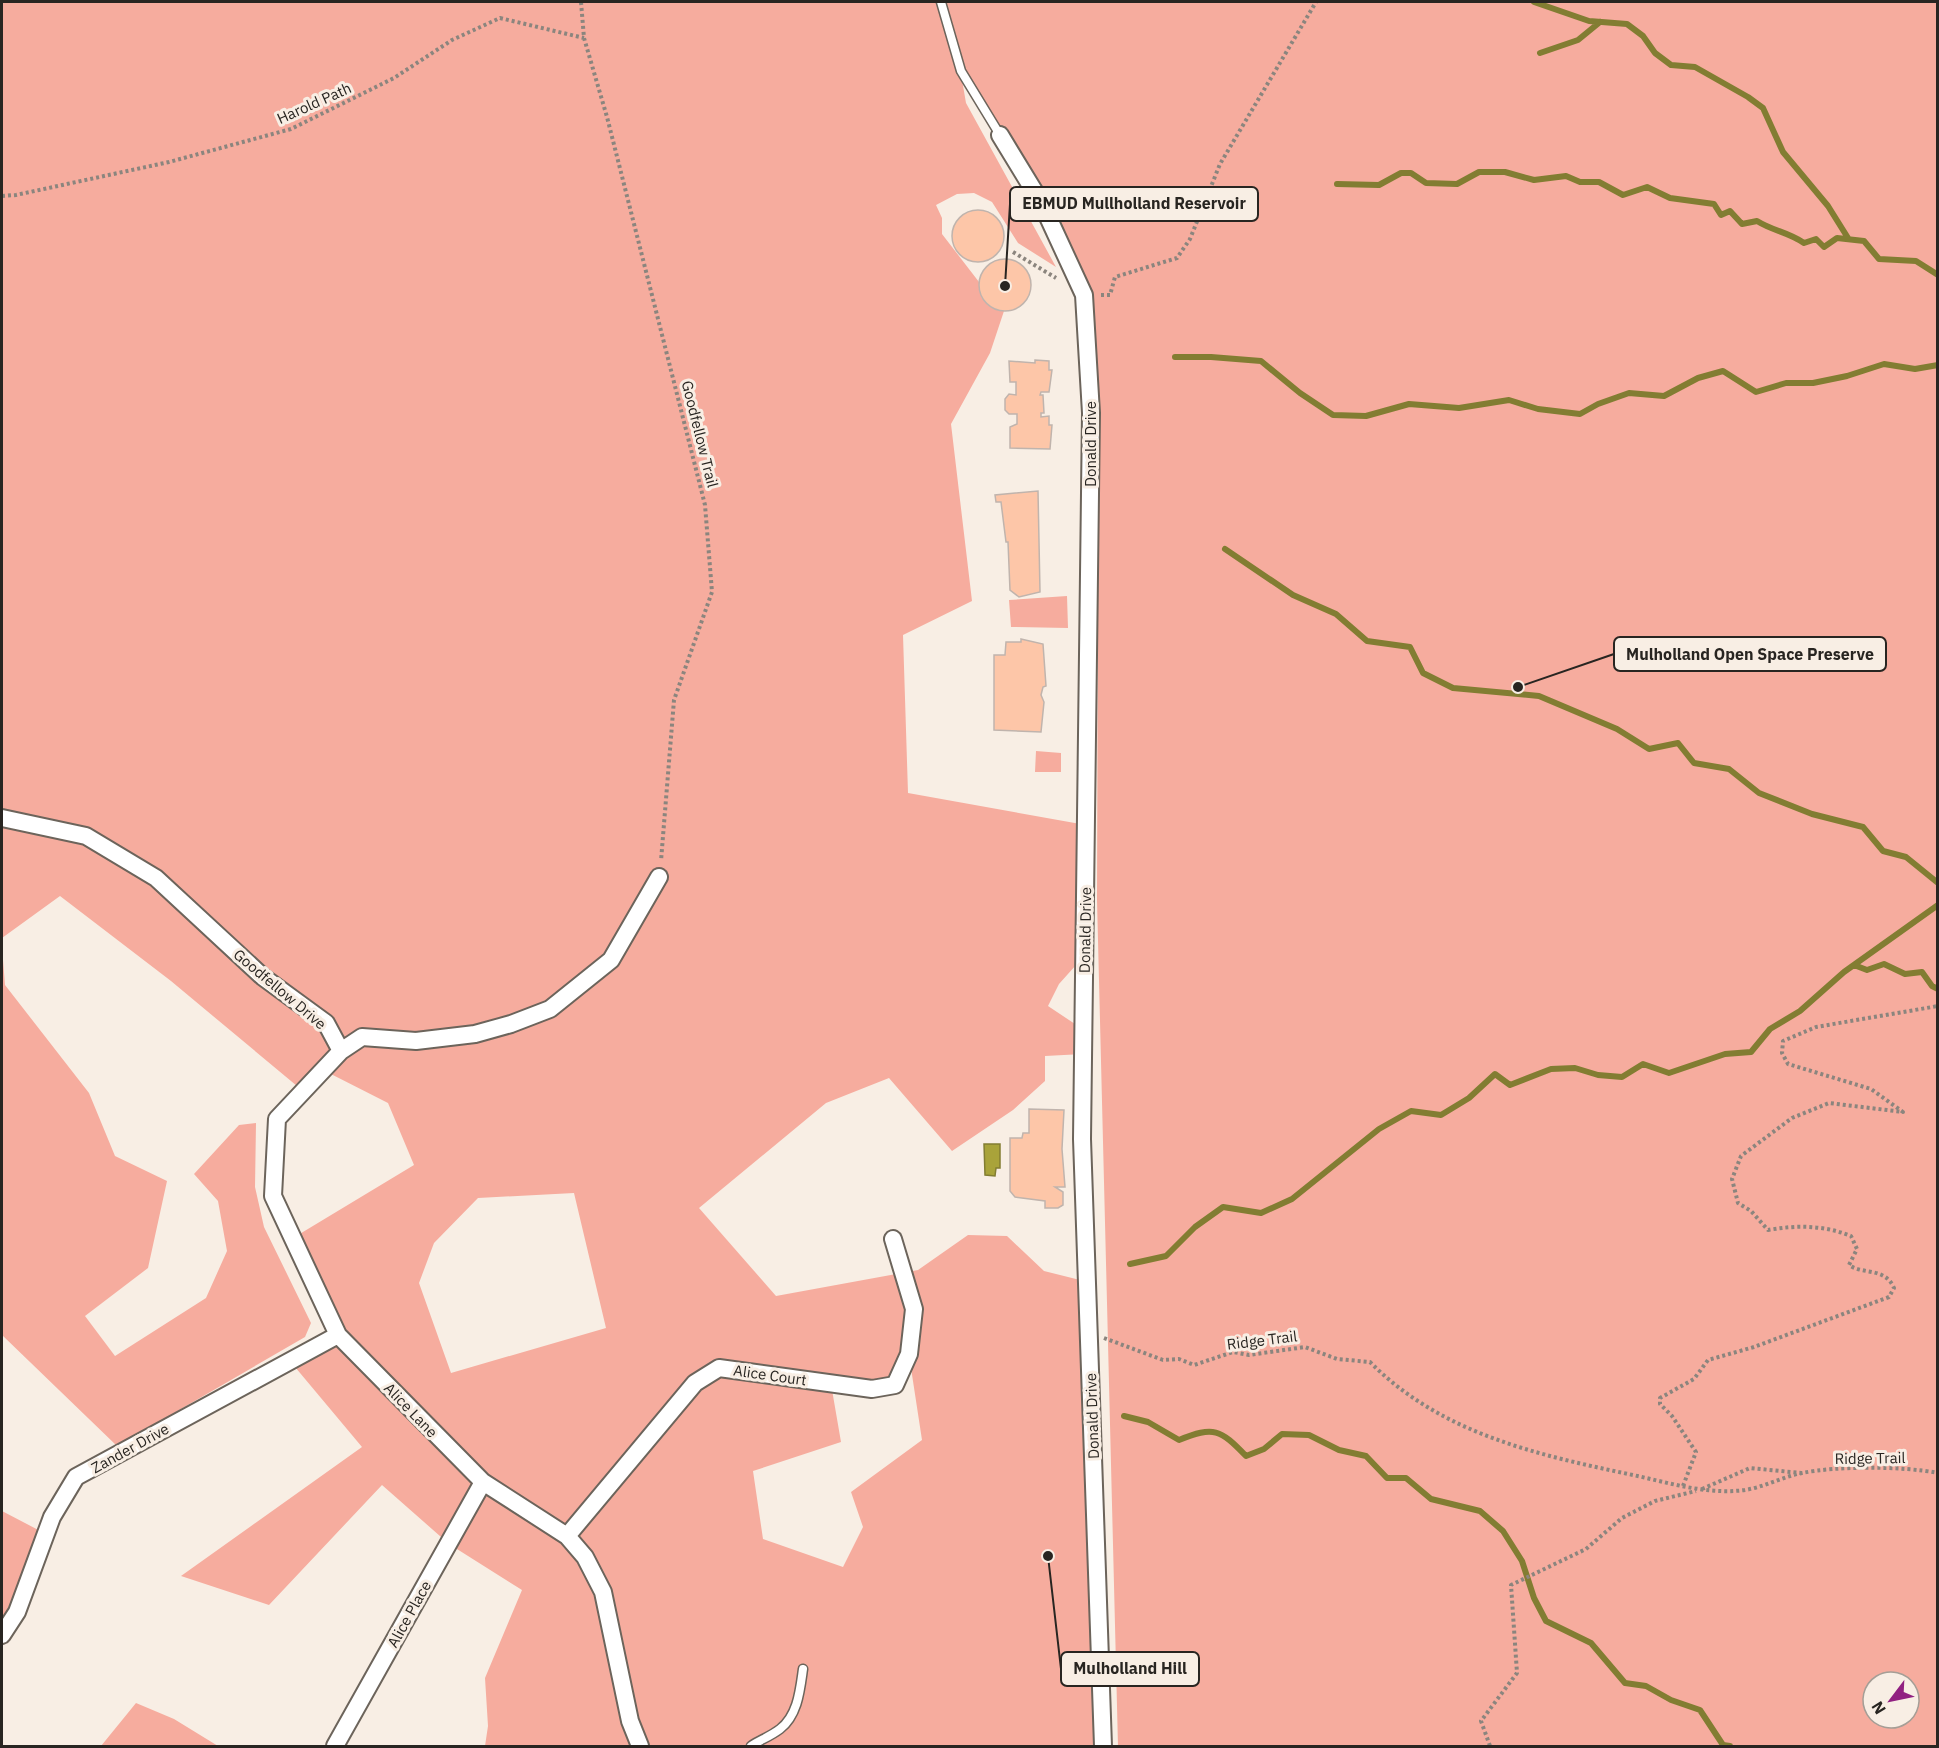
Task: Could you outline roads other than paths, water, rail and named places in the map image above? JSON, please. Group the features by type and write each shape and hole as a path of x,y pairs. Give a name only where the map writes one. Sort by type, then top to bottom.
{"street":[{"name":"Donald Drive","path":"1000,135 1042,204 1084,295 1091,414 1082,1139 1103,1746"},
{"name":"Goodfellow Drive","path":"2,819 86,836 156,878 263,977 326,1023 341,1051"},
{"path":"341,1051 362,1038 416,1041 475,1034 511,1024 550,1009 611,960 659,877"},
{"name":"Alice Lane","path":"341,1051 277,1119 273,1196 338,1335 483,1482 567,1536 585,1557 603,1592 628,1712 640,1746"},
{"name":"Alice Court","path":"567,1536 695,1383 719,1368 872,1389 895,1385 909,1354 914,1309 893,1239"},
{"name":"Zander Drive","path":"2,1635 17,1612 52,1517 76,1477 338,1335"},
{"name":"Alice Place","path":"335,1746 483,1482"}],"lane":[{"path":"941,2 961,71 1000,135"},
{"path":"751,1746 780,1729 790,1718 800,1696 803,1669"}],"waterway":[{"path":"1534,2 1589,21 1627,24 1643,36 1655,53 1671,65 1695,67 1763,108 1783,152 1828,206 1848,238"},
{"path":"1540,53 1578,40 1600,22"},
{"path":"1337,184 1379,185 1401,173 1411,173 1426,183 1457,184 1479,172 1505,172 1534,180 1566,176 1580,182 1599,182 1623,195 1647,187 1670,198 1714,204 1721,215 1730,211 1742,224 1757,221 1804,243 1816,239 1824,247 1837,238 1864,241 1879,259 1916,261 1938,275"},
{"path":"1175,357 1261,361 1300,393 1333,415 1366,416 1409,404 1459,408 1509,400 1538,409 1580,414 1598,404 1629,393 1664,396 1698,378 1723,371 1756,392 1786,383 1813,383 1847,376 1884,364 1915,369 1938,365"},
{"path":"1225,549 1293,595 1336,614 1367,641 1410,647 1423,673 1453,688 1539,696 1617,729 1649,749 1678,743 1694,763 1729,769 1759,793 1812,814 1863,827 1883,851 1906,857 1938,883"},
{"path":"1130,1264 1166,1256 1195,1227 1223,1207 1261,1213 1292,1199 1379,1129 1411,1111 1441,1115 1469,1098 1495,1074 1510,1085 1551,1069 1575,1068 1598,1075 1622,1077 1643,1064 1669,1073 1725,1054 1751,1052 1770,1029 1800,1011 1844,972 1938,905"},
{"path":"1854,965 1867,970 1884,964 1905,974 1922,972 1932,986 1938,989"},
{"path":"1124,1416 1148,1422 1179,1440 1209,1432 1223,1435 1246,1456 1264,1449 1282,1434 1309,1435 1339,1450 1366,1456 1387,1478 1406,1478 1431,1499 1480,1511 1503,1531 1522,1561 1534,1598 1546,1621 1591,1643 1625,1683 1646,1686 1671,1700 1700,1710 1723,1745 1730,1746"}],"place":[{"name":"EBMUD Mullholland Reservoir","path":"1005,286"},
{"name":"Mulholland Open Space Preserve","path":"1518,687"},
{"name":"Mulholland Hill","path":"1048,1556"}]}
